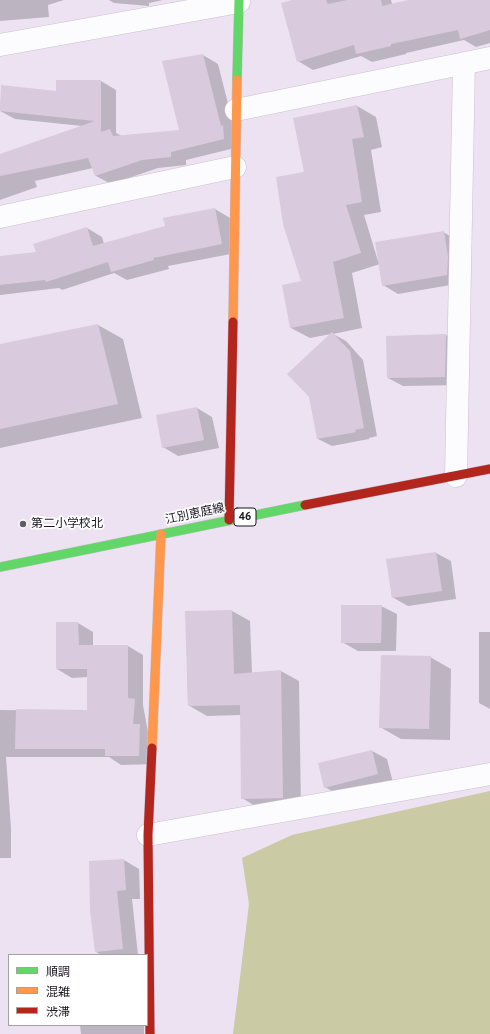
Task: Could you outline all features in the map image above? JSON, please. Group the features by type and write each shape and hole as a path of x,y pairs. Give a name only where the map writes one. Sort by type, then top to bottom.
{"street":[{"path":"0,45 239,1 229,520"},
{"path":"236,110 490,58"},
{"path":"456,476 464,64"},
{"path":"0,217 236,167"},
{"name":"江別恵庭線","path":"0,567 490,469"},
{"path":"150,1034 148,835 162,534"},
{"path":"148,835 490,774"}],"green space":[{"path":"490,791 490,1034 233,1034 249,904 242,858 292,835"}],"building":[{"path":"292,0 326,0 328,4 347,0 381,0 382,6 408,0 490,0 490,30 460,39 458,30 391,44 391,46 356,54 354,45 297,62 281,3"},
{"path":"203,54 221,126 223,125 224,139 171,152 171,157 142,160 95,176 88,158 0,176 0,154 95,121 0,111 1,85 56,91 56,80 101,80 101,132 110,129 113,136 179,130 162,61"},
{"path":"357,105 364,137 352,139 362,202 346,205 361,253 333,262 344,318 290,328 282,285 301,281 283,224 276,177 304,172 293,118"},
{"path":"215,208 222,244 153,258 154,260 111,272 108,262 46,282 45,280 0,285 0,256 36,252 33,244 87,227 93,246 165,226 163,218"},
{"path":"444,231 448,257 447,275 382,286 375,242"},
{"path":"98,324 118,404 0,429 0,344"},
{"path":"332,332 350,351 364,428 355,430 356,432 317,439 309,397 287,374"},
{"path":"446,334 445,377 387,378 386,336"},
{"path":"197,407 204,440 162,448 156,415"},
{"path":"436,552 442,591 392,598 386,559"},
{"path":"341,605 382,605 381,643 341,643"},
{"path":"232,610 234,674 281,670 283,798 241,799 240,705 188,706 185,611"},
{"path":"56,622 78,622 79,645 128,645 128,698 135,699 133,724 140,724 139,756 105,756 105,749 15,749 16,709 87,710 87,669 56,669"},
{"path":"381,655 431,656 429,729 379,728"},
{"path":"372,750 378,774 324,788 318,763"},
{"path":"124,859 126,890 117,891 123,949 95,952 90,911 89,861"}],"traffic: fast":[{"path":"237,80 239,0"},
{"path":"0,567 305,505"}],"traffic: slow":[{"path":"233,322 237,80"},
{"path":"152,748 161,534"}],"traffic: jam":[{"path":"229,520 233,322"},
{"path":"305,505 490,469"},
{"path":"150,1034 148,835 152,748"}],"place":[{"name":"第二小学校北","path":"23,524"}]}
